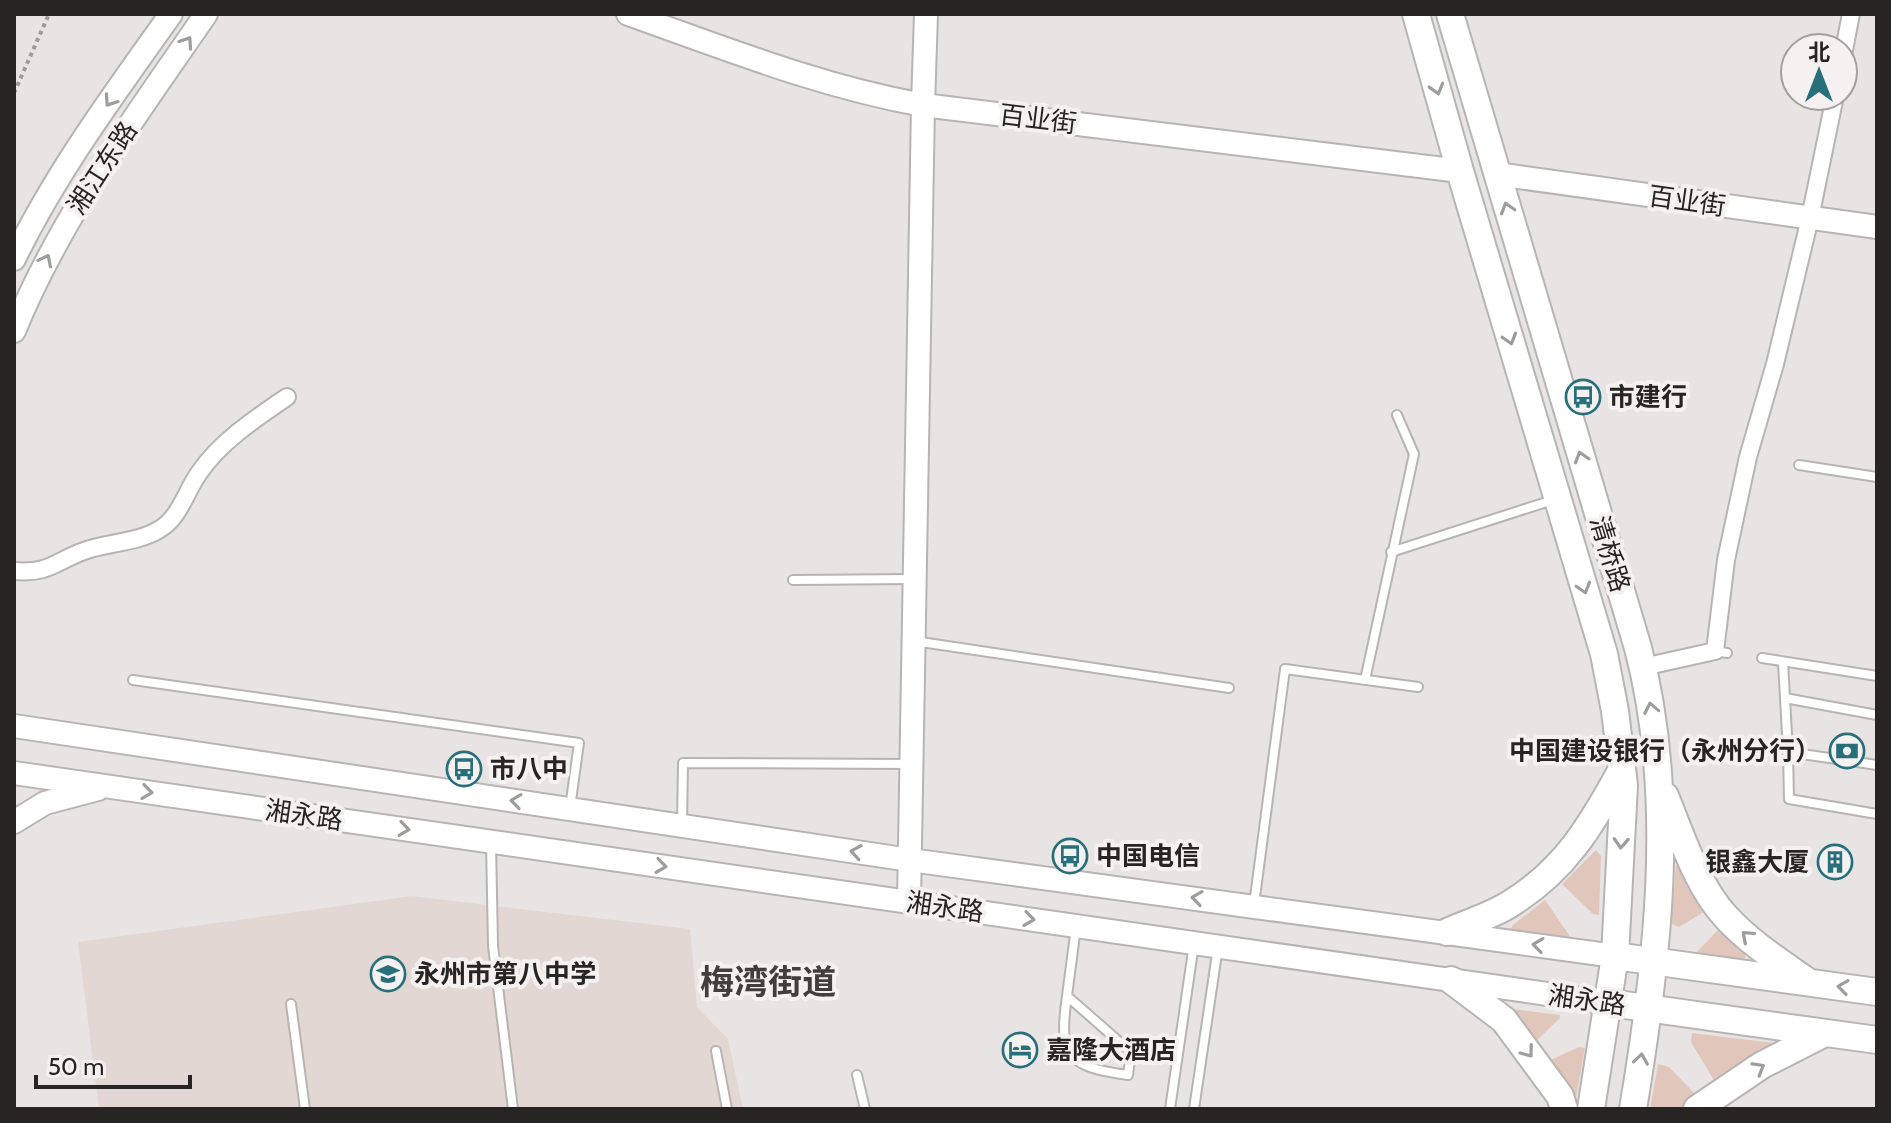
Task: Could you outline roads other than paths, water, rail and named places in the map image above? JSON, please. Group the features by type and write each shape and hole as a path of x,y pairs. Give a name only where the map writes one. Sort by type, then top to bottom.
{"main road":[{"name":"湘江东路","path":"14,259 86,136 171,14"},
{"name":"湘江东路","path":"14,331 53,246 109,156 206,14"},
{"name":"百业街","path":"628,14 805,77 863,94 923,105 1460,171"},
{"path":"909,902 926,14"},
{"name":"清桥路","path":"1416,14 1604,654 1615,711 1623,776 1615,956 1591,1109"},
{"name":"清桥路","path":"1450,14 1643,667 1654,724 1660,785 1655,961 1633,1109"},
{"name":"百业街","path":"1497,174 1877,227"},
{"name":"湘永路","path":"20,724 910,860 1877,992"},
{"name":"湘永路","path":"14,773 1877,1040"},
{"path":"1447,932 1509,906 1554,872 1589,829 1623,776 1660,785 1692,865 1724,915 1764,952 1809,982"},
{"path":"14,822 45,803 107,786"},
{"path":"1451,980 1504,1020 1560,1096 1564,1109"},
{"path":"1697,1109 1762,1065 1825,1033"}],"street":[{"path":"1643,667 1721,652 1726,560 1755,458 1832,112"},
{"path":"14,571 40,572 83,552 150,534 164,527 175,515 200,471 254,420 287,397"}],"lane":[{"path":"1365,680 1414,454 1397,415"},
{"path":"1799,465 1877,477"},
{"path":"1391,552 1558,498"},
{"path":"793,580 914,579"},
{"path":"913,641 1229,688"},
{"path":"1762,658 1877,676"},
{"path":"1783,662 1789,799 1877,814"},
{"path":"1254,905 1285,669 1418,687"},
{"path":"133,680 579,743 570,809"},
{"path":"1785,698 1877,715"},
{"path":"1788,752 1877,765"},
{"path":"682,826 683,763 911,764"},
{"path":"491,842 493,946 513,1109"},
{"path":"1067,996 1131,1052 1128,1075 1083,1066 1064,1042 1063,1023 1076,926"},
{"path":"1170,1109 1194,943"},
{"path":"1194,1109 1218,947"},
{"path":"291,1004 305,1109"},
{"path":"716,1051 727,1109"},
{"path":"857,1075 865,1109"}],"place":[{"name":"市建行","path":"1583,397"},
{"name":"中国建设银行（永州分行）","path":"1847,751"},
{"name":"市八中","path":"464,769"},
{"name":"中国电信","path":"1070,856"},
{"name":"银鑫大厦","path":"1835,862"},
{"name":"永州市第八中学","path":"388,974"},
{"name":"嘉隆大酒店","path":"1020,1050"}],"district":[{"name":"梅湾街道","path":"768,982"}]}
